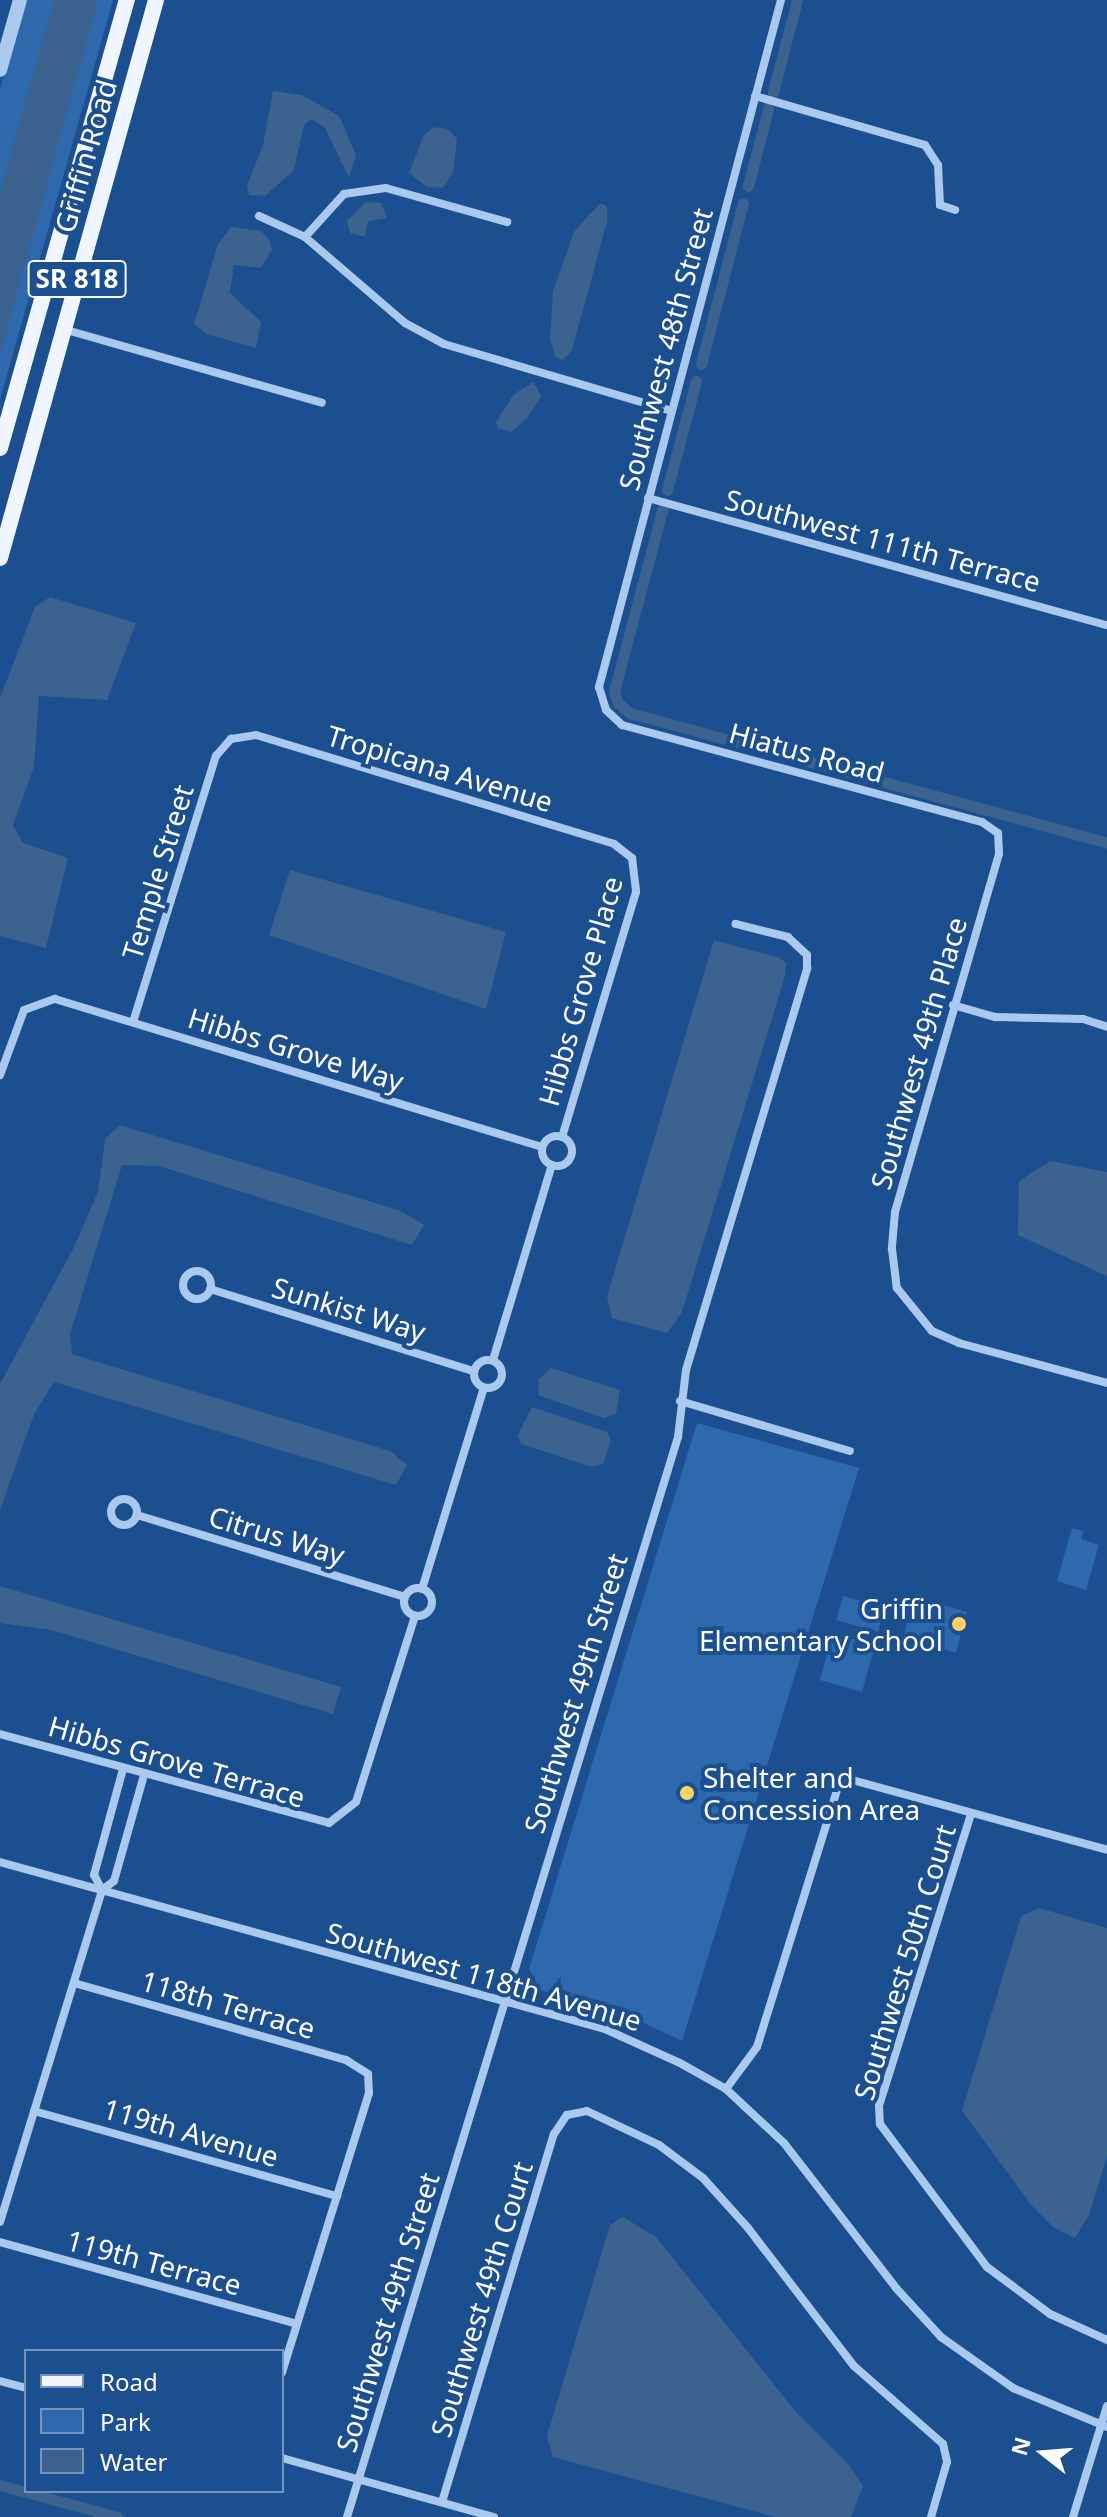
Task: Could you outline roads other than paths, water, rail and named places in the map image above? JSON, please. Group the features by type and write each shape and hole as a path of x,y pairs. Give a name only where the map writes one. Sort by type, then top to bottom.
{"main road":[{"name":"Griffin Road","path":"0,448 127,0"},
{"name":"Griffin Road","path":"0,558 4,525 156,0"}],"street":[{"path":"0,70 20,0"},
{"name":"Southwest 48th Street","path":"606,710 599,687 781,0"},
{"path":"755,96 925,145 938,165 940,205 955,210"},
{"path":"305,237 344,194 386,188 507,222"},
{"path":"259,216 305,237 405,323 444,344 671,411"},
{"path":"63,329 322,403"},
{"name":"Southwest 111th Terrace","path":"648,498 1107,625"},
{"name":"Hiatus Road","path":"606,710 622,725 982,822 998,833"},
{"name":"Tropicana Avenue","path":"231,739 256,735 614,844 632,858"},
{"name":"Temple Street","path":"133,1022 216,756 231,739"},
{"name":"Southwest 49th Place","path":"998,833 999,854 895,1212 892,1249 897,1288 932,1331 959,1343 1107,1383"},
{"name":"Hibbs Grove Place","path":"562,1137 636,892 632,858"},
{"name":"Southwest 49th Street","path":"347,2517 678,1437 680,1401 807,968 807,955 788,937 736,924"},
{"name":"Hibbs Grove Way","path":"0,1075 15,1027 24,1010 37,1001 55,999 542,1147"},
{"path":"953,1005 995,1017 1083,1019 1107,1027"},
{"path":"551,1137 562,1137 570,1143 570,1158 552,1165 543,1158 542,1147 551,1137"},
{"path":"493,1360 552,1165"},
{"name":"Sunkist Way","path":"210,1289 474,1371"},
{"path":"422,1589 432,1605 428,1613 415,1616 407,1611 405,1597 422,1589 484,1388 474,1371 479,1363 493,1360"},
{"path":"484,1388 493,1387 502,1378 502,1369 493,1360"},
{"path":"680,1401 850,1451"},
{"name":"Citrus Way","path":"137,1515 405,1597"},
{"name":"Hibbs Grove Terrace","path":"0,1734 314,1822 342,1817 356,1802 415,1616"},
{"path":"102,1890 94,1875 123,1769"},
{"path":"0,2222 102,1890 114,1881 144,1775"},
{"path":"726,2089 754,2055 841,1777 1107,1850"},
{"name":"Southwest 50th Court","path":"971,1814 879,2106 880,2124 987,2267 1050,2314 1107,2340"},
{"name":"Southwest 118th Avenue","path":"0,1862 628,2038 726,2089 784,2143 896,2288 941,2337 1013,2388 1104,2426"},
{"name":"118th Terrace","path":"74,1983 346,2060 368,2074 369,2093 337,2196"},
{"name":"119th Avenue","path":"34,2111 337,2196"},
{"name":"Southwest 49th Court","path":"442,2502 554,2134 570,2113 587,2111 633,2130 703,2178 854,2366 946,2450 946,2468 931,2517"},
{"path":"284,2366 337,2196"},
{"name":"119th Terrace","path":"0,2242 297,2324"},
{"path":"0,2381 24,2387"},
{"path":"1073,2517 1104,2426 1107,2406"},
{"path":"284,2459 494,2517"}],"water":[{"path":"54,0 98,0 0,354 0,192"},
{"path":"273,91 302,95 339,116 356,155 349,178 325,128 311,119 304,125 294,170 265,196 249,195 247,186 263,145"},
{"path":"434,127 448,129 457,139 453,172 443,188 427,187 409,173 424,135"},
{"path":"366,202 381,203 387,218 368,221 365,237 350,233 347,221"},
{"path":"600,203 607,206 607,222 572,350 563,360 556,357 550,340 553,291 574,232"},
{"path":"231,227 261,231 269,239 272,250 261,268 234,265 230,293 261,322 256,348 207,334 194,324 218,244"},
{"path":"534,382 541,397 527,418 511,432 498,428 496,422 514,394"},
{"path":"50,597 136,623 107,700 39,696 34,767 13,825 23,843 68,858 46,948 0,936 0,698 35,607"},
{"path":"290,870 506,932 486,1009 269,935"},
{"path":"714,940 780,958 786,963 785,976 682,1312 667,1333 612,1318 607,1296"},
{"path":"120,1125 401,1211 424,1225 412,1245 159,1166 122,1165 70,1334 72,1354 390,1451 407,1465 396,1485 54,1382 34,1414 0,1510 0,1384 74,1247 98,1192 105,1139"},
{"path":"1050,1161 1107,1172 1107,1276 1018,1235 1019,1181"},
{"path":"551,1368 620,1390 616,1414 603,1418 538,1395 539,1379"},
{"path":"532,1407 607,1432 611,1440 603,1464 592,1467 521,1444 518,1435"},
{"path":"0,1586 341,1687 333,1714 51,1630 0,1623"},
{"path":"1039,1908 1107,1928 1107,2156 1089,2215 1075,2238 1053,2227 1032,2206 962,2111 1021,1916"},
{"path":"623,2217 656,2237 796,2412 850,2466 863,2486 851,2517 775,2517 553,2457 547,2436 610,2225"}],"waterway":[{"path":"773,92 797,0"},
{"path":"748,186 768,109"},
{"path":"701,364 743,203"},
{"path":"667,490 696,381"},
{"path":"663,507 614,691 618,703 630,713 1107,843"},
{"path":"0,2485 24,2492"},
{"path":"30,2493 118,2517"}],"place":[{"name":"Griffin Elementary School","path":"959,1624"},
{"name":"Shelter and Concession Area","path":"687,1793"}]}
